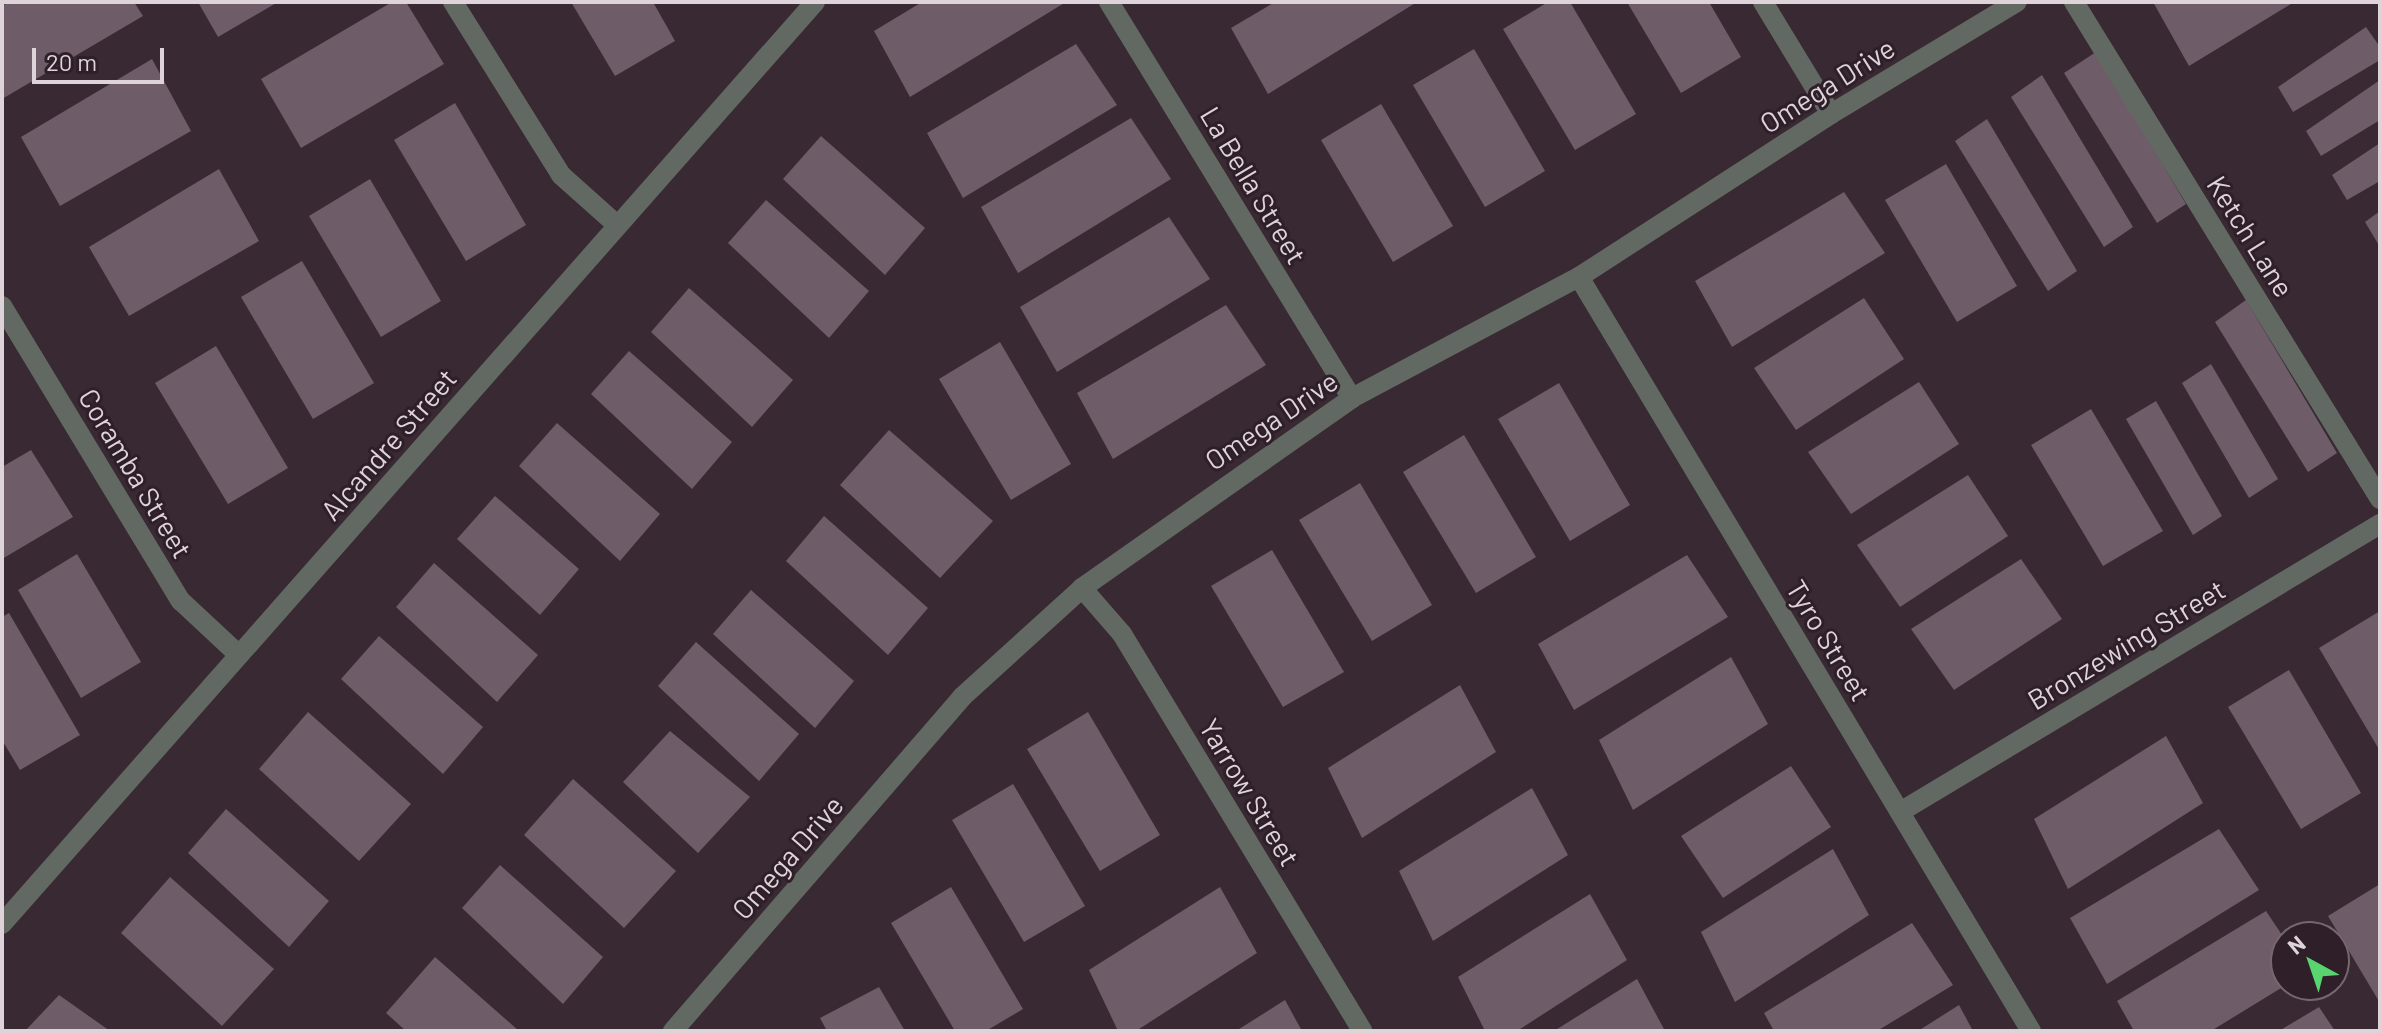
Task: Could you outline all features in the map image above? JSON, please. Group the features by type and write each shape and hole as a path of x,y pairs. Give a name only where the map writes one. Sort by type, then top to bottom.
{"street":[{"path":"453,2 561,175 618,226"},
{"name":"Alcandre Street","path":"2,924 815,2"},
{"name":"La Bella Street","path":"1109,2 1352,398"},
{"path":"1763,2 1831,114"},
{"name":"Omega Drive","path":"673,1031 962,697 1082,588 1352,398 1579,277 1831,114 2017,2"},
{"name":"Ketch Lane","path":"2074,2 2380,499"},
{"name":"Tyro Street","path":"1579,277 2031,1031"},
{"name":"Coramba Street","path":"2,306 181,601 239,655"},
{"name":"Bronzewing Street","path":"1900,812 2380,524"},
{"name":"Yarrow Street","path":"1082,588 1122,634 1362,1031"}],"building":[{"path":"9,2 134,2 143,16 2,99 2,6"},
{"path":"198,2 278,2 218,37"},
{"path":"392,2 406,2 444,64 301,148 261,79"},
{"path":"571,2 653,2 675,41 615,76"},
{"path":"922,2 1066,2 910,97 874,31"},
{"path":"1275,2 1417,2 1268,94 1231,28"},
{"path":"1548,2 1570,2 1636,114 1575,150 1503,29"},
{"path":"1627,2 1709,2 1741,57 1681,93"},
{"path":"2153,2 2294,2 2189,66"},
{"path":"2366,27 2380,47 2380,60 2293,112 2278,87"},
{"path":"1076,44 1117,105 963,198 927,133"},
{"path":"1474,49 1545,171 1485,207 1413,85"},
{"path":"2096,52 2186,204 2157,223 2064,73"},
{"path":"152,59 191,131 60,206 21,137"},
{"path":"2042,75 2133,227 2104,247 2011,97"},
{"path":"2380,80 2380,120 2321,156 2306,131"},
{"path":"455,103 526,225 466,261 394,140"},
{"path":"1381,104 1453,226 1393,262 1321,140"},
{"path":"1131,118 1171,179 1018,273 981,207"},
{"path":"1987,119 2077,271 2048,291 1955,141"},
{"path":"821,136 925,228 885,275 783,179"},
{"path":"2380,143 2380,181 2347,200 2332,175"},
{"path":"1946,164 2017,286 1957,322 1885,200"},
{"path":"219,169 259,241 129,316 89,247"},
{"path":"370,179 441,301 381,337 309,216"},
{"path":"1844,192 1885,253 1732,347 1695,281"},
{"path":"766,200 869,291 829,338 728,243"},
{"path":"2380,211 2380,247 2365,222"},
{"path":"1169,217 1210,279 1057,372 1020,307"},
{"path":"302,261 374,383 313,419 241,297"},
{"path":"689,288 793,380 752,427 651,332"},
{"path":"1864,298 1904,359 1796,430 1754,368"},
{"path":"2246,300 2337,453 2308,472 2215,322"},
{"path":"1226,305 1266,365 1113,459 1077,393"},
{"path":"1000,342 1071,464 1011,500 939,379"},
{"path":"216,346 288,468 228,504 155,383"},
{"path":"629,351 732,442 692,489 591,394"},
{"path":"2211,364 2278,479 2249,498 2182,383"},
{"path":"1919,382 1959,444 1851,514 1808,452"},
{"path":"1559,383 1630,505 1570,541 1498,419"},
{"path":"2156,401 2222,516 2193,535 2126,419"},
{"path":"2091,409 2163,531 2103,566 2031,445"},
{"path":"557,423 660,514 620,561 519,466"},
{"path":"889,430 993,521 940,578 840,485"},
{"path":"1464,435 1536,557 1476,593 1403,472"},
{"path":"31,450 73,517 2,559 2,467"},
{"path":"1968,475 2008,536 1900,607 1857,545"},
{"path":"1360,483 1432,605 1372,641 1299,520"},
{"path":"495,496 579,569 540,615 457,539"},
{"path":"824,516 928,608 888,655 786,561"},
{"path":"1272,550 1344,672 1283,707 1211,586"},
{"path":"77,554 141,662 81,698 18,590"},
{"path":"1687,555 1728,617 1574,710 1538,644"},
{"path":"2021,559 2062,619 1954,690 1911,629"},
{"path":"434,563 538,655 497,702 396,607"},
{"path":"751,590 854,681 815,728 713,634"},
{"path":"2380,611 2380,751 2319,648"},
{"path":"9,613 80,735 20,770 2,740 2,617"},
{"path":"379,636 483,727 443,774 341,679"},
{"path":"696,642 799,734 759,781 658,686"},
{"path":"1731,657 1768,724 1633,810 1599,740"},
{"path":"2289,670 2361,793 2301,829 2228,707"},
{"path":"1460,685 1496,752 1362,838 1328,768"},
{"path":"308,712 411,804 359,861 259,769"},
{"path":"1088,712 1160,835 1100,871 1027,749"},
{"path":"670,731 750,797 698,853 623,782"},
{"path":"2166,736 2203,803 2068,889 2034,819"},
{"path":"1791,766 1831,827 1723,898 1681,836"},
{"path":"573,779 676,871 624,928 524,835"},
{"path":"1013,784 1085,906 1024,942 952,820"},
{"path":"1532,788 1568,855 1433,941 1399,871"},
{"path":"226,809 329,901 289,947 188,853"},
{"path":"2219,829 2259,890 2107,984 2070,918"},
{"path":"1833,849 1869,915 1735,1002 1701,932"},
{"path":"500,865 603,957 563,1004 462,908"},
{"path":"170,877 274,969 222,1026 121,933"},
{"path":"2380,884 2380,1003 2350,953 2350,921 2331,921 2328,916"},
{"path":"951,887 1023,1009 986,1031 955,1031 891,923"},
{"path":"1220,887 1257,953 1136,1031 1118,1031 1089,970"},
{"path":"1590,894 1627,960 1517,1031 1485,1031 1458,977"},
{"path":"2266,911 2273,921 2270,921 2270,995 2211,1031 2134,1031 2117,1001"},
{"path":"1912,923 1953,985 1877,1031 1774,1031 1764,1013"},
{"path":"435,957 519,1031 406,1031 386,1013"},
{"path":"1637,979 1665,1031 1554,1031"},
{"path":"879,987 905,1031 827,1031 820,1018"},
{"path":"59,995 110,1031 25,1031"},
{"path":"1285,1000 1302,1031 1236,1031"},
{"path":"1959,1005 1973,1031 1918,1031"},
{"path":"2319,1007 2335,1031 2279,1031"}]}
